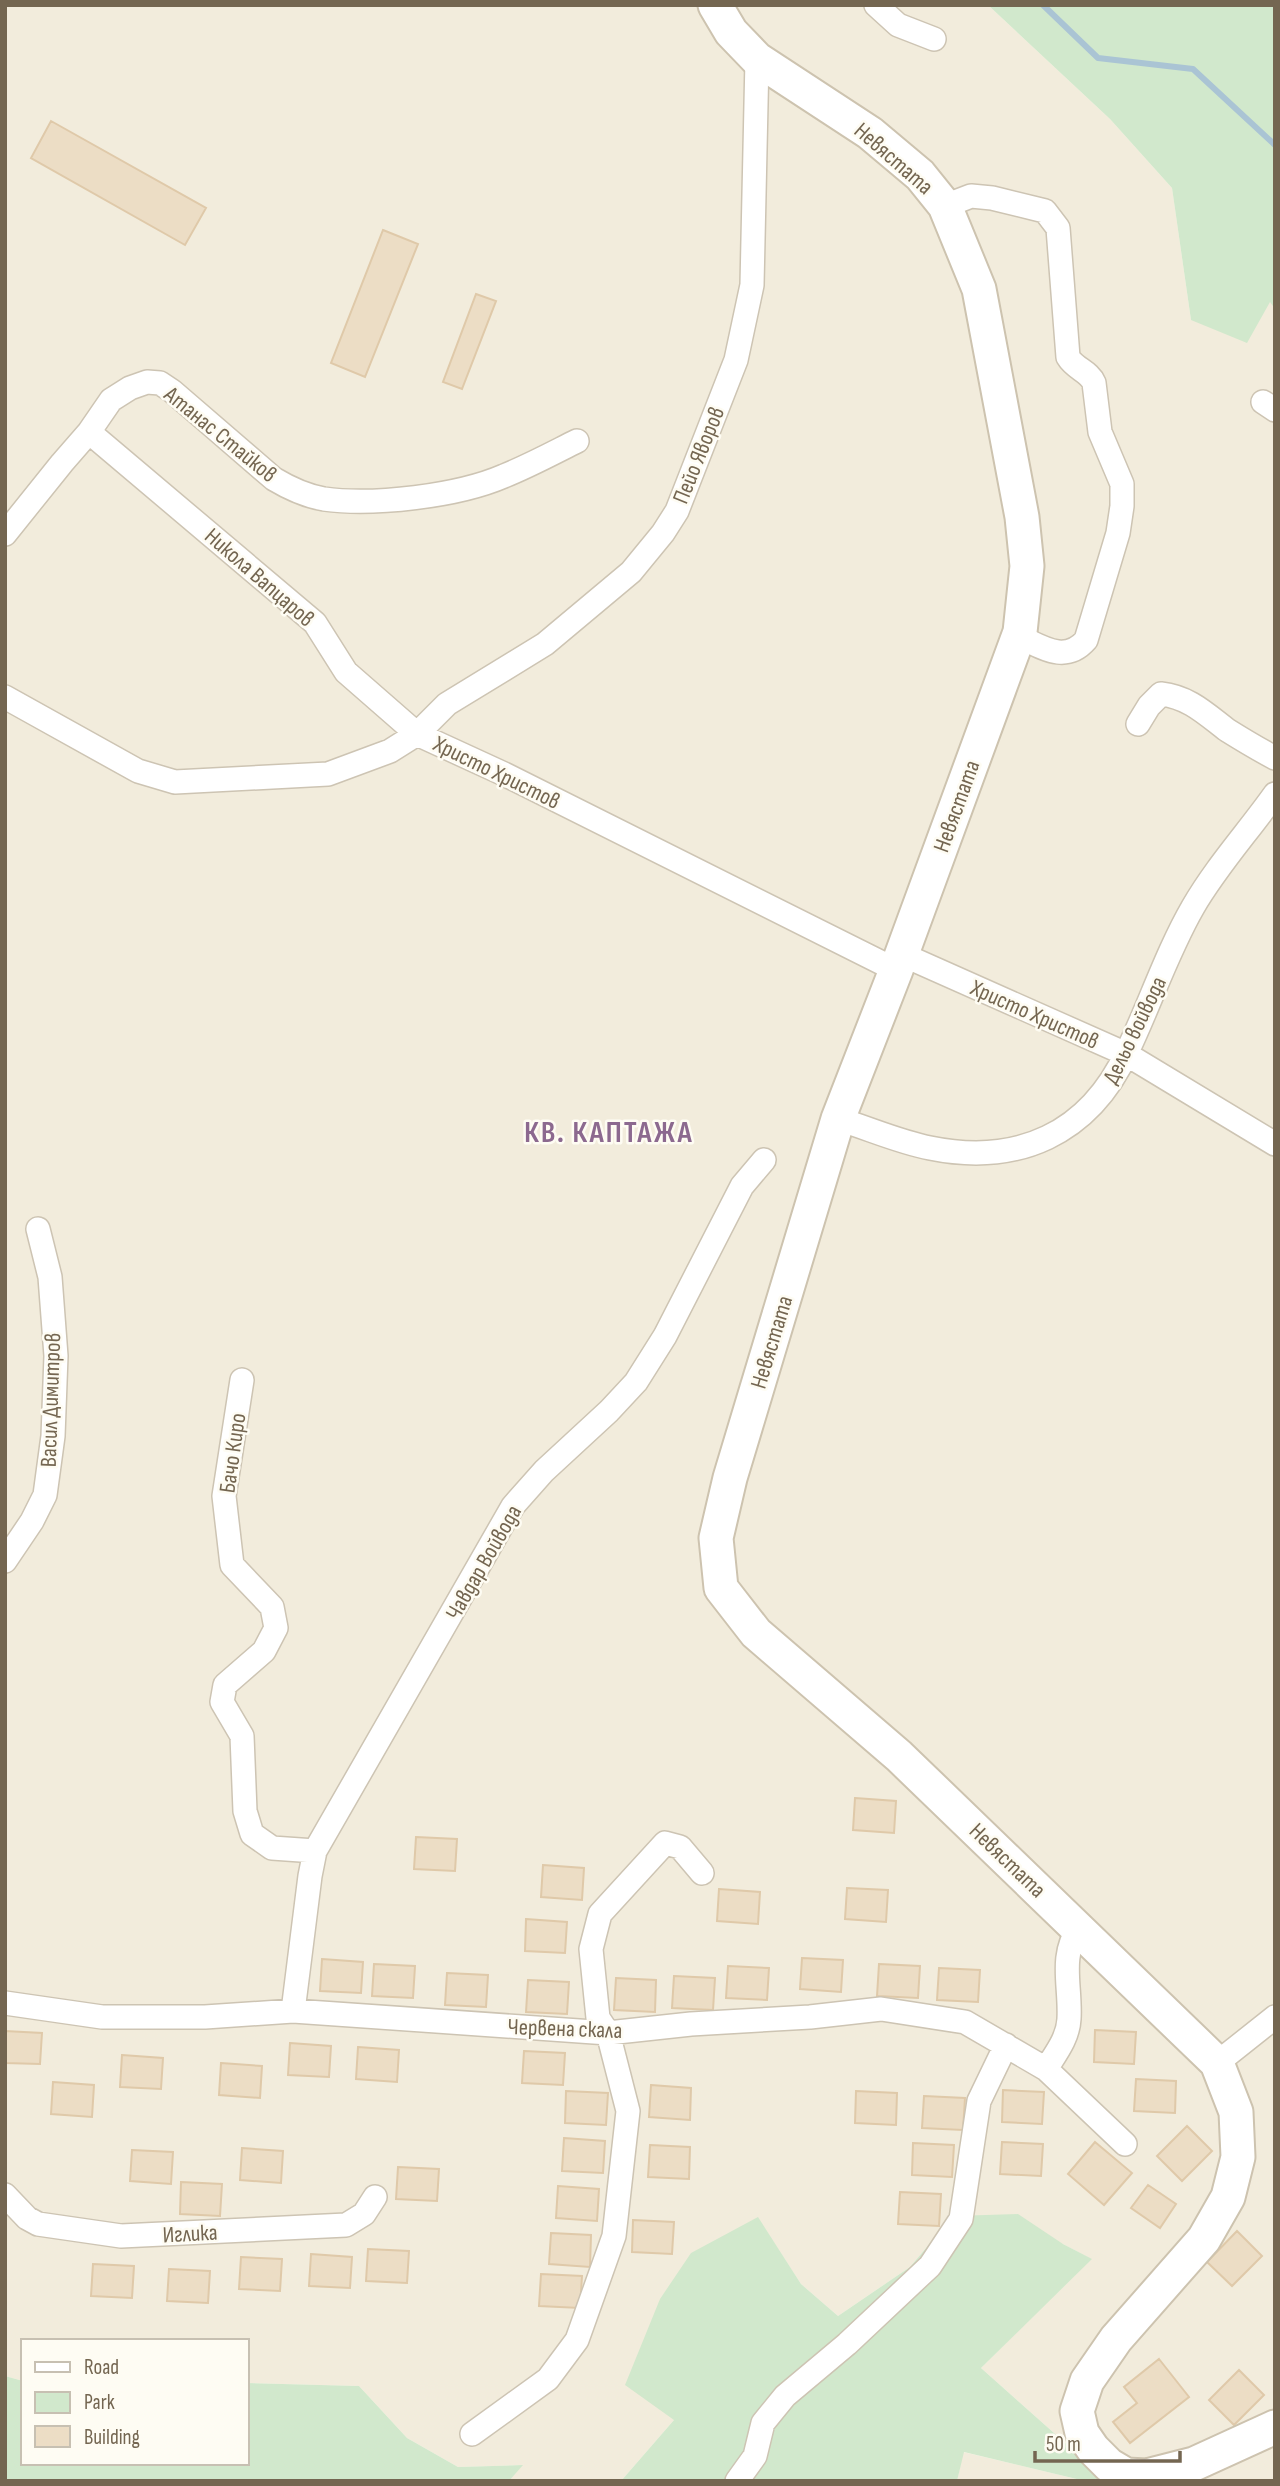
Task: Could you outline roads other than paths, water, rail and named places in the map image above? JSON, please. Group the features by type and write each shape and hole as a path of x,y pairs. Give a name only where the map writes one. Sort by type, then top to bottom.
{"street":[{"name":"Невястата","path":"715,5 731,32 757,59 870,133 920,175 945,206 979,289 1022,517 1027,566 1018,636 838,1119 730,1478 716,1538 721,1588 756,1633 899,1756 1217,2063 1236,2112 1238,2157 1228,2197 1204,2239 1115,2339 1087,2381 1077,2411 1082,2433 1093,2449 1110,2465 1126,2474 1147,2478 1194,2464 1275,2427"},
{"path":"876,5 898,25 934,39"},
{"name":"Пейо Яворов","path":"416,734 447,704 545,644 576,620 631,572 677,511 736,360 752,285 757,59"},
{"path":"945,206 971,196 992,198 1045,211 1051,217 1058,228 1068,357 1077,369 1091,377 1094,383 1100,432 1122,484 1118,533 1086,640 1079,649 1061,653 1018,636"},
{"name":"Атанас Стайков","path":"5,534 89,432 111,400 130,388 147,382 160,383 172,391 274,480 289,489 323,499 404,498 457,491 503,477 577,441"},
{"name":"Никола Вапцаров","path":"89,432 315,623 346,672 416,734"},
{"path":"1138,724 1149,706 1161,694 1177,696 1275,758"},
{"name":"Христо Христов","path":"5,698 138,771 175,782 328,774 390,751 416,734 898,962 1126,1054 1275,1144"},
{"name":"Дельо войвода","path":"838,1119 929,1148 977,1153 1001,1152 1033,1145 1057,1134 1082,1116 1103,1094 1126,1054 1193,907 1221,865 1271,804"},
{"name":"Чавдар Войвода","path":"293,2011 315,1851 513,1506 544,1471 636,1382 665,1336 742,1186 764,1160"},
{"name":"Васил Димитров","path":"5,1561 32,1521 45,1495 53,1436 56,1356 50,1276 38,1228"},
{"name":"Бачо Киро","path":"243,1380 224,1496 232,1565 272,1607 276,1628 264,1651 225,1685 222,1702 242,1736 245,1811 252,1833 272,1847 315,1851"},
{"path":"472,2434 548,2379 577,2340 614,2236 628,2111 608,2033 598,2018 591,1949 600,1914 665,1843 680,1847 702,1873"},
{"path":"1046,2068 1064,2041 1069,2021 1067,1958 1070,1940 1079,1928"},
{"name":"Червена скала","path":"5,2003 102,2017 205,2017 293,2011 608,2033 881,2009 965,2022 1046,2068 1125,2144"},
{"path":"1217,2063 1275,2017"},
{"path":"737,2481 755,2456 763,2423 785,2396 847,2344 930,2266 961,2220 979,2101 1006,2045"},
{"name":"Иглика","path":"5,2194 27,2218 38,2224 121,2236 346,2225 365,2214 376,2197"}],"waterway":[{"path":"1043,5 1098,58 1193,69 1275,145"}],"district":[{"name":"КВ. КАПТАЖА","path":"609,1132"}]}
